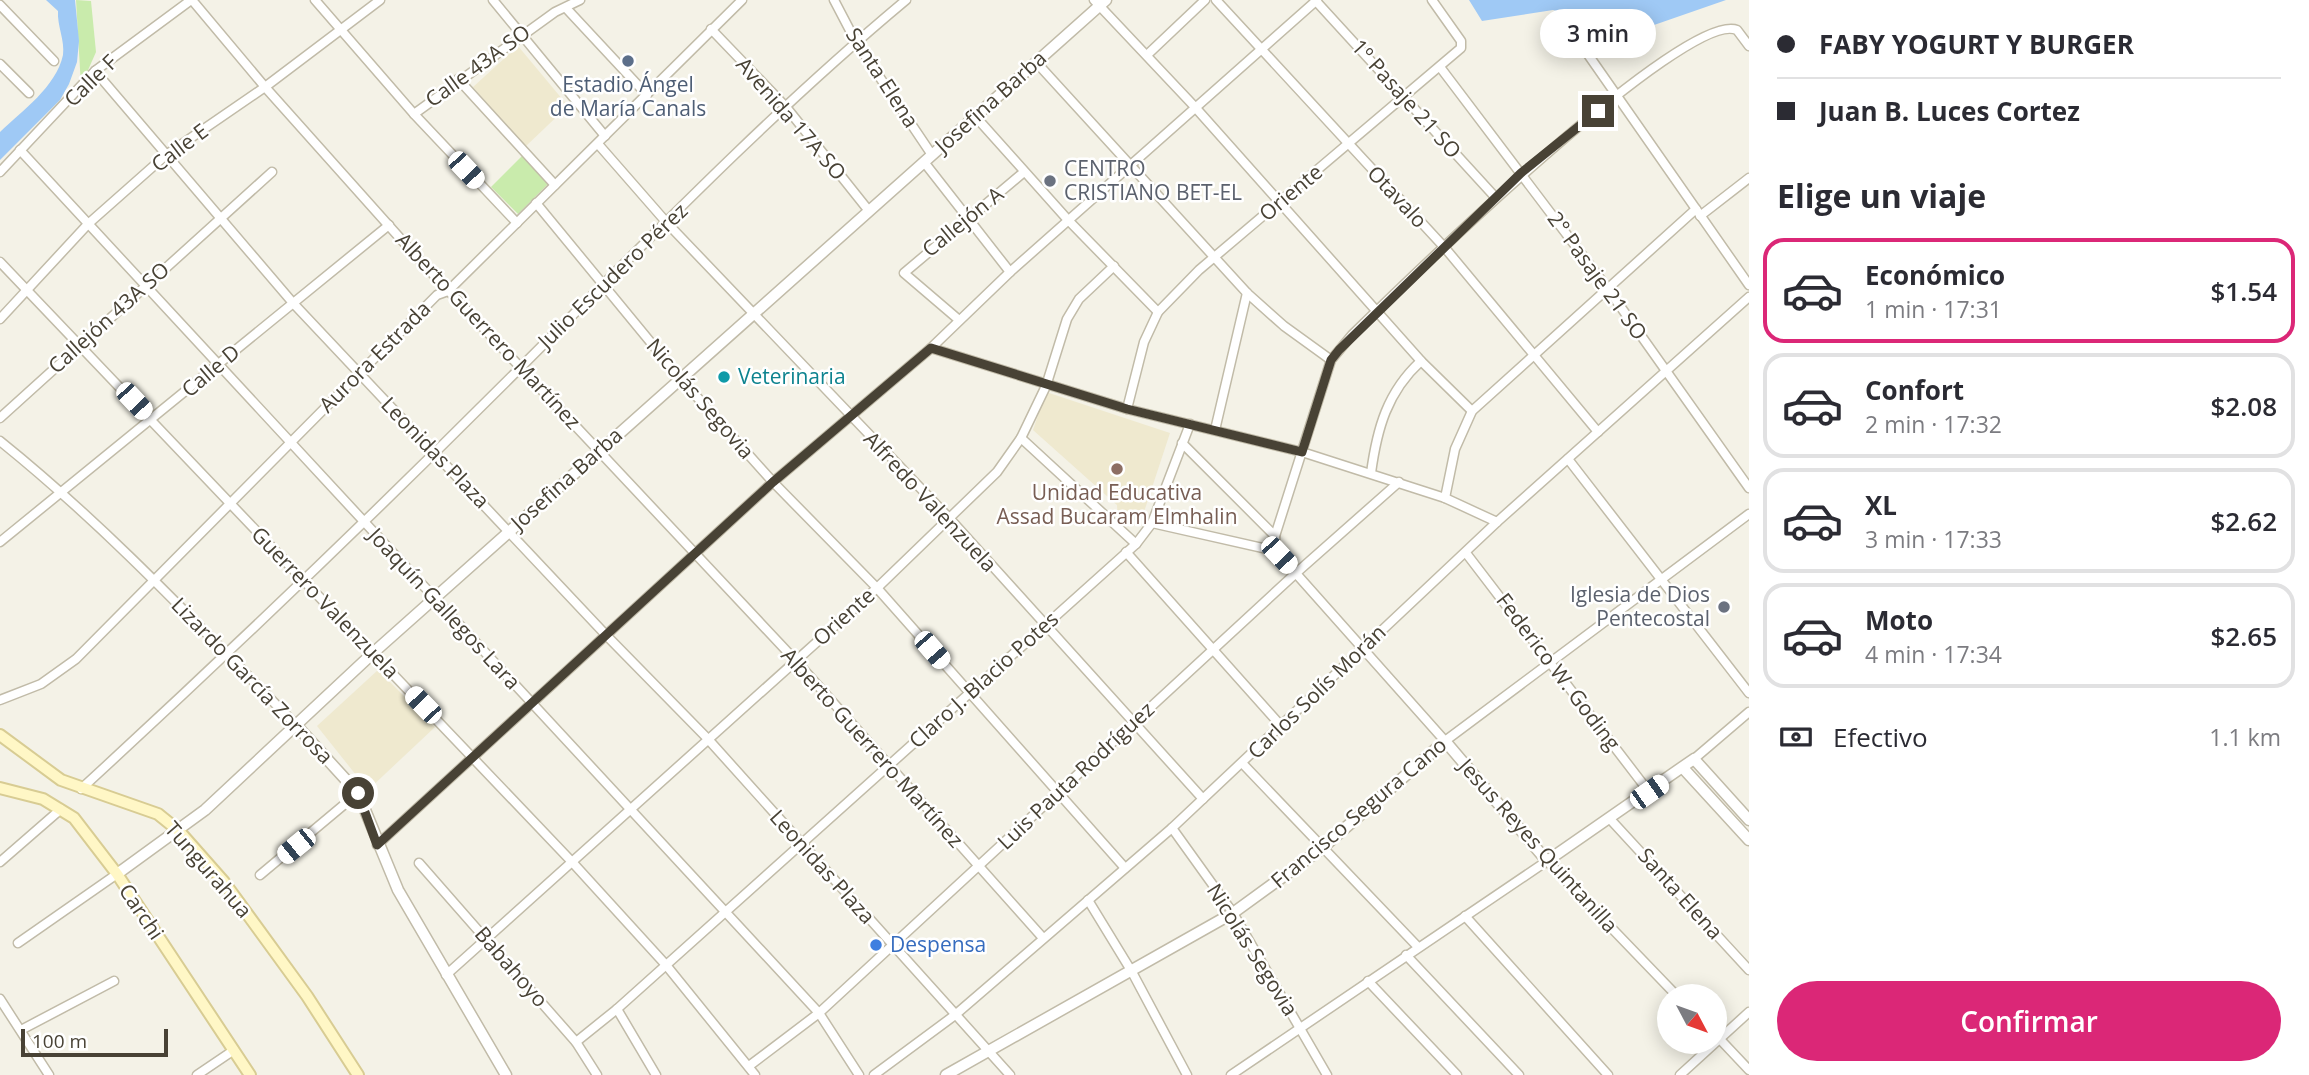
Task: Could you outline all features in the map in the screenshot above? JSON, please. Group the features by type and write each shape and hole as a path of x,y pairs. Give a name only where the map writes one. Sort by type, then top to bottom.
{"main road":[{"name":"Tungurahua","path":"0,735 61,780 158,814 179,831 224,882 307,996 358,1075"},
{"name":"Carchi","path":"0,788 43,799 74,818 117,874 250,1075"}],"street":[{"name":"Calle F","path":"0,172 95,71 191,0"},
{"name":"Alberto Guerrero Martínez","path":"191,0 388,225 519,369 599,450 693,554 796,661 1043,938"},
{"path":"314,0 414,114 517,223"},
{"name":"Calle E","path":"0,319 88,224 166,155 265,87 380,0"},
{"path":"494,0 605,136"},
{"name":"Calle 43A SO","path":"414,114 521,35 555,12 580,0"},
{"name":"Aurora Estrada","path":"0,700 60,673 437,295 448,291 742,0"},
{"name":"Santa Elena","path":"834,0 856,42 928,158 1010,272"},
{"name":"Julio Escudero Pérez","path":"81,789 227,655 364,523 601,285 786,107 906,0"},
{"path":"1147,55 1205,0"},
{"name":"Otavalo","path":"1216,0 1444,248 1598,432"},
{"path":"377,845 773,482 931,348 1010,272 1316,0"},
{"name":"1º Pasaje 21 SO","path":"1316,0 1496,198"},
{"name":"Oriente","path":"1127,409 1144,342 1158,312 1215,257 1440,67 1462,45 1432,0"},
{"path":"1100,2 1421,361 1472,411"},
{"name":"Josefina Barba","path":"18,943 179,831 434,598 1100,2"},
{"path":"0,5 54,61"},
{"path":"566,8 648,95"},
{"path":"1153,523 1276,551 1275,536 1331,360 1377,310 1521,173 1617,96 1679,51 1722,29 1731,28 1742,35 1749,46"},
{"name":"Avenida 17A SO","path":"711,29 786,107 869,211"},
{"path":"1587,53 1749,285"},
{"path":"1036,62 1247,293 1284,326 1331,360"},
{"path":"0,64 29,93"},
{"name":"2° Pasaje 21 SO","path":"1440,67 1608,289 1749,488"},
{"name":"Leonidas Plaza","path":"95,71 293,303 605,634 707,737 1010,1075"},
{"path":"458,79 555,185"},
{"path":"975,116 1068,220 1158,312"},
{"name":"Alfredo Valenzuela","path":"598,144 667,223 950,519 1203,799"},
{"name":"Joaquín Gallegos Lara","path":"20,150 819,1013 859,1075"},
{"name":"Callejón 43A SO","path":"0,418 272,172"},
{"name":"Callejón A","path":"959,320 904,273 1024,172"},
{"path":"1446,498 1455,449 1472,411 1608,289 1698,213 1749,178"},
{"name":"Nicolás Segovia","path":"536,203 680,378 773,482 877,588 1125,868"},
{"name":"Calle D","path":"0,542 153,420 388,225"},
{"name":"Guerrero Valenzuela","path":"0,262 573,863 666,965 755,1075"},
{"name":"Oriente","path":"446,975 573,863 707,737 877,588 997,472 1021,438 1046,386 1067,319 1079,299 1114,266"},
{"path":"1215,430 1247,293"},
{"name":"Carlos Solís Morán","path":"874,1075 955,1015 1172,828 1497,522 1749,297"},
{"path":"931,348 1046,386 1302,452 1371,473 1446,498 1497,522"},
{"path":"1371,473 1383,412 1407,373 1421,361"},
{"name":"Claro J. Blacio Potes","path":"576,1042 617,1009 1136,544 1153,523 1190,424"},
{"path":"1021,438 1136,544"},
{"name":"Lizardo García Zorrosa","path":"0,441 64,492 154,578 358,793 377,845 446,975 506,1075"},
{"path":"1182,443 1275,536"},
{"path":"1568,459 1749,693"},
{"name":"Luis Pauta Rodríguez","path":"749,1066 819,1013 1296,573 1399,482"},
{"name":"Francisco Segura Cano","path":"946,1075 1233,913 1321,849 1445,741 1749,514"},
{"name":"Jesus Reyes Quintanilla","path":"1276,551 1363,647 1547,861 1665,984"},
{"path":"1126,552 1282,727"},
{"name":"Federico W. Goding","path":"1466,553 1649,792"},
{"path":"1231,1075 1649,792 1683,768 1749,712"},
{"path":"1694,759 1749,820"},
{"path":"1242,763 1321,849 1418,947"},
{"path":"1683,768 1749,840"},
{"path":"260,875 358,793"},
{"path":"0,862 61,809"},
{"name":"Santa Elena","path":"1610,818 1749,970"},
{"name":"Nicolás Segovia","path":"1172,828 1233,913 1326,1075"},
{"name":"Babahoyo","path":"419,863 576,1042 597,1075"},
{"path":"1088,900 1132,972 1187,1075"},
{"path":"1465,916 1608,1075"},
{"path":"1406,956 1520,1075"},
{"path":"21,1030 114,981"},
{"path":"1368,981 1457,1075"},
{"path":"0,999 49,1075"},
{"path":"617,1009 656,1075"},
{"path":"1727,1030 1749,1012"},
{"path":"1727,1047 1749,1070"},
{"path":"197,1075 234,1050"},
{"path":"1680,1075 1701,1054"}],"shaded area":[{"path":"518,46 568,106 525,147 473,87"},
{"name":"Unidad Educativa Assad Bucaram Elmhalin","path":"1046,392 1170,433 1143,515 1123,526 1118,520 1117,505 1033,430"},
{"path":"378,670 435,727 368,790 317,726"}],"green space":[{"path":"76,0 91,1 96,52 81,86"},
{"path":"523,155 549,183 518,214 491,187"}],"water":[{"path":"46,0 75,0 79,41 77,62 60,100 0,160 0,132 46,88 63,55 58,11"},
{"path":"1469,0 1726,0 1631,33 1553,10 1482,21"}],"place":[{"name":"Estadio Ángel de María Canals","path":"628,61"},
{"name":"CENTRO CRISTIANO BET-EL","path":"1050,181"},
{"name":"Veterinaria","path":"724,377"},
{"name":"Unidad Educativa Assad Bucaram Elmhalin","path":"1117,469"},
{"name":"Iglesia de Dios Pentecostal","path":"1724,607"},
{"name":"Despensa","path":"876,945"}],"route":[{"path":"358,793 377,845 393,827 512,722 773,482 931,348 1046,386 1127,409 1302,452 1331,360 1352,335 1521,173 1598,111"}]}
